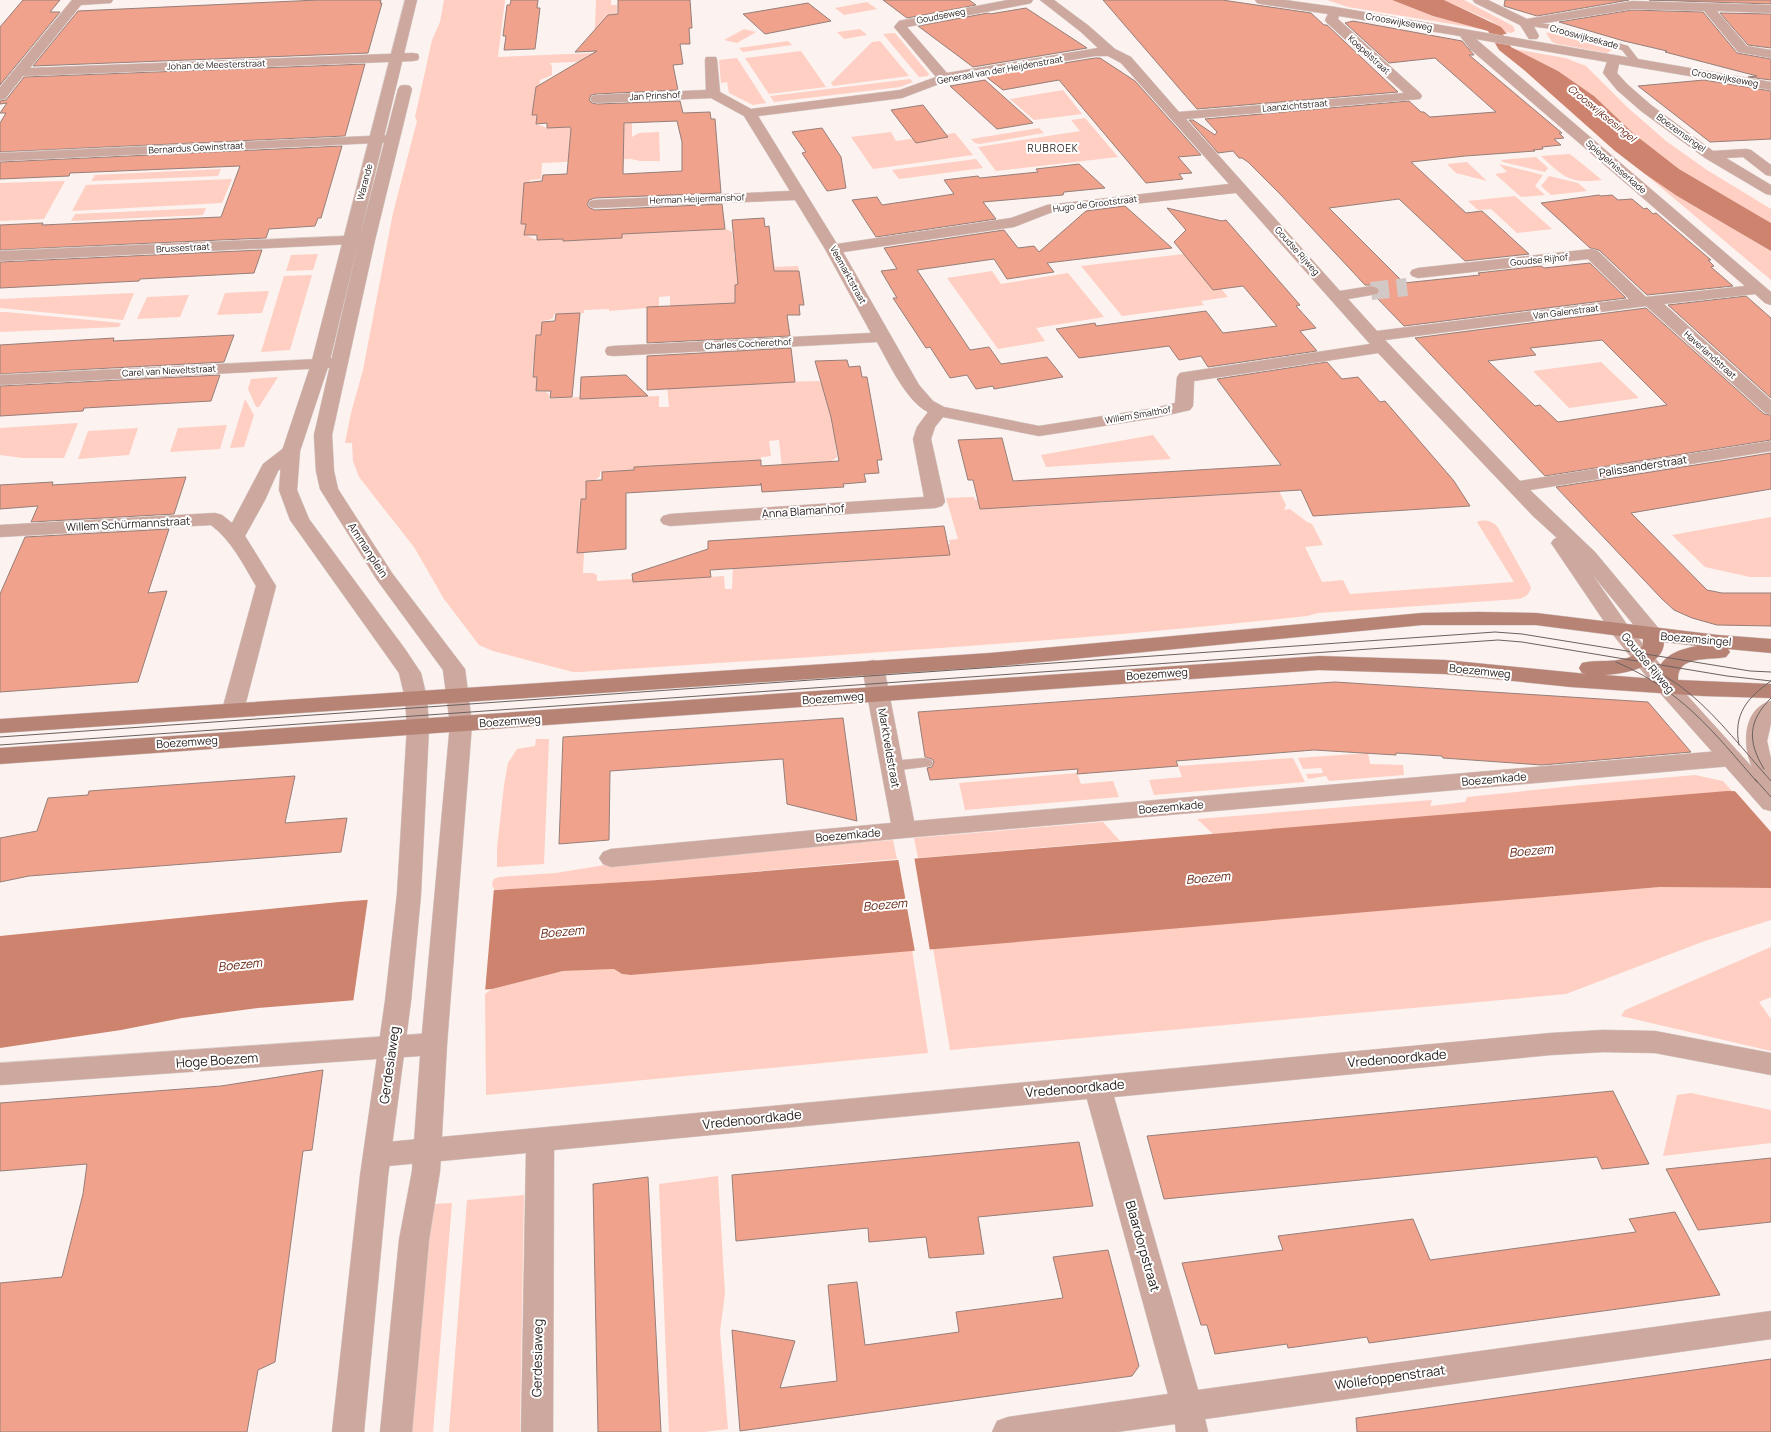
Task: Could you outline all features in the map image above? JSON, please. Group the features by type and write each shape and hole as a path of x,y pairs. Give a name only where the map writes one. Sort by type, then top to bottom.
{"main road":[{"path":"0,726 990,660 1157,646 1416,620 1478,618 1536,619 1621,631"},
{"name":"Boezemsingel","path":"1621,631 1771,648"},
{"path":"1445,667 1537,664 1604,669 1628,665 1648,654 1653,646 1653,635"},
{"path":"1771,648 1747,652 1705,651 1688,655 1669,666 1665,676 1667,687 1771,691"},
{"name":"Boezemweg","path":"0,756 1319,663 1445,667 1571,680 1667,687"}],"street":[{"path":"0,96 77,1 107,0"},
{"name":"Warande","path":"320,364 411,0"},
{"name":"Goudseweg","path":"944,78 900,27 903,24 1027,0"},
{"name":"Goudse Rijweg","path":"1046,0 1086,29 1110,52 1126,60 1378,342 1540,512 1588,556 1653,635"},
{"name":"Crooswijkseweg","path":"1261,0 1315,4 1335,12 1771,86"},
{"path":"1479,0 1525,23 1537,46"},
{"path":"1525,23 1630,2 1708,8 1771,9"},
{"path":"1708,8 1743,49 1771,54"},
{"name":"Koepelstraat","path":"1335,12 1331,20 1415,96"},
{"name":"Spiegelnisserkade","path":"1464,33 1475,46 1771,300"},
{"name":"Warande","path":"339,363 367,240 414,50"},
{"name":"Johan de Meesterstraat","path":"19,72 397,58 414,50"},
{"name":"Generaal van der Heijdenstraat","path":"749,113 902,94 944,78 1095,52 1110,52"},
{"name":"Boezemsingel","path":"1614,59 1610,73 1622,87 1646,108 1710,155 1771,191"},
{"path":"711,60 713,94 749,113"},
{"name":"Jan Prinshof","path":"597,99 713,94"},
{"name":"Laanzichtstraat","path":"1176,116 1415,96"},
{"name":"Veemarktstraat","path":"749,113 834,249 882,337 919,397 930,408 939,411"},
{"name":"Bernardus Gewinstraat","path":"0,157 392,139"},
{"path":"1710,155 1746,153 1771,172"},
{"name":"Hugo de Grootstraat","path":"834,249 1014,222 1046,210 1240,188"},
{"name":"Herman Heijermanshof","path":"595,204 799,195"},
{"name":"Brussestraat","path":"0,256 367,240"},
{"name":"Goudse Rijhof","path":"1418,273 1592,254 1646,302"},
{"name":"Van Galenstraat","path":"1378,342 1646,302 1758,289"},
{"path":"1336,296 1371,292"},
{"name":"Haverlandstraat","path":"1646,302 1771,409"},
{"name":"Charles Cocherethof","path":"614,352 882,337"},
{"name":"Willem Smalthof","path":"939,411 1033,430 1053,430 1156,413 1184,406 1186,377 1378,342"},
{"name":"Carel van Nieveltstraat","path":"0,380 339,363"},
{"name":"Ammanplein","path":"339,363 323,435 324,471 330,489 384,576 454,669 461,724"},
{"path":"320,364 290,451 288,490 300,520 398,654 410,674 416,698"},
{"name":"Anna Blamanhof","path":"670,520 935,502 922,439 923,430 939,411"},
{"name":"Palissanderstraat","path":"1516,486 1771,446"},
{"path":"233,710 266,586 239,542 255,500 270,468 290,451"},
{"name":"Goudse Rijweg","path":"1540,512 1621,631 1642,658 1730,758 1767,790"},
{"name":"Willem Schürmannstraat","path":"0,531 215,519 228,527 239,542"},
{"name":"Marktveldstraat","path":"873,667 904,830"},
{"name":"Gerdesiaweg","path":"348,1432 377,1155 398,1001 409,894 418,727 416,698"},
{"name":"Goudse Rijweg","path":"1767,790 1755,742 1763,716 1771,708"},
{"path":"396,1432 414,1240 426,1171 428,1150 437,998 448,890 461,724"},
{"name":"Boezemkade","path":"611,858 904,830 1730,758"},
{"name":"Vredenoordkade","path":"377,1155 1550,1044 1603,1041 1655,1042 1771,1064"},
{"name":"Hoge Boezem","path":"0,1074 434,1044"},
{"name":"Blaardorpstraat","path":"1097,1086 1189,1419"},
{"name":"Gerdesiaweg","path":"537,1432 540,1140"},
{"name":"Wollefoppenstraat","path":"1008,1432 1189,1419 1771,1325"}],"lane":[{"name":"Crooswijksekade","path":"1525,23 1552,28 1625,48 1637,63"},
{"path":"892,766 926,763"}],"shaded area":[{"path":"444,0 505,0 498,57 594,53 594,61 550,63 552,66 552,75 540,80 539,89 535,89 536,124 547,128 570,127 571,129 632,123 632,137 639,133 659,132 660,161 640,161 631,159 542,163 541,179 530,180 521,224 526,224 525,235 537,240 563,239 563,241 608,237 609,239 622,238 622,234 631,234 631,232 726,229 732,232 733,243 738,243 739,253 734,253 735,259 773,257 775,267 798,266 799,271 775,271 764,303 682,305 670,308 670,296 659,297 659,307 609,311 609,309 584,310 584,313 554,314 553,318 542,321 541,335 536,336 535,349 539,349 538,361 533,362 532,377 537,377 536,392 545,392 549,394 549,399 659,396 659,407 669,407 667,386 818,381 826,384 833,428 838,428 840,442 835,442 837,457 830,462 782,468 779,440 769,441 771,456 761,457 761,460 744,460 744,463 719,465 718,462 634,467 634,470 600,472 600,476 595,480 587,480 586,499 580,499 578,553 584,553 583,573 593,573 597,575 597,581 633,579 634,582 664,580 692,575 693,578 724,576 725,589 732,589 733,565 813,564 906,558 950,544 949,540 958,539 946,498 974,497 975,500 978,500 977,497 989,497 1027,504 1028,507 1056,505 1056,502 1082,500 1083,503 1113,502 1112,498 1138,497 1140,500 1170,498 1195,493 1196,496 1227,495 1252,490 1254,493 1279,491 1286,505 1284,510 1290,509 1312,524 1323,545 1305,547 1322,582 1343,580 1350,594 1514,582 1477,522 1482,521 1490,522 1497,526 1531,587 1530,592 1525,597 1518,599 1318,613 1307,616 1217,625 1035,641 580,672 573,672 493,651 479,645 444,599 414,547 359,477 353,461 352,443 345,443 351,413 363,370 393,213 417,121 415,117 432,40 440,22"},
{"path":"596,0 611,0 611,5 617,5 617,14 610,15 609,50 594,51"},
{"path":"1327,0 1392,0 1433,16 1482,29 1348,7"},
{"path":"1444,0 1464,0 1513,26 1515,31 1511,33 1506,32 1491,21"},
{"path":"867,2 877,9 844,15 835,8"},
{"path":"744,29 756,32 737,43 724,40"},
{"path":"860,29 867,35 844,39 837,32"},
{"path":"1552,32 1612,50 1607,53 1557,44 1552,42 1546,33"},
{"path":"895,33 929,74 928,76 919,77 883,34"},
{"path":"788,41 792,45 743,52 739,48"},
{"path":"880,41 909,76 833,86 831,83 872,42"},
{"path":"1514,49 1565,58 1586,66 1627,107 1666,141 1707,170 1771,209 1771,223 1679,169 1634,134 1594,96 1558,71"},
{"path":"801,51 826,87 769,94 745,58"},
{"path":"737,58 766,103 753,105 729,93 727,82 721,83 719,60"},
{"path":"910,79 913,82 900,87 774,102 770,96"},
{"path":"1063,90 1082,114 1034,120 1010,99"},
{"path":"1085,118 1118,157 996,171 978,147 1080,131 1071,120"},
{"path":"1039,128 1044,133 980,144 975,143 971,139"},
{"path":"891,132 896,141 955,133 973,155 873,169 851,137"},
{"path":"1570,154 1602,180 1574,180 1562,174 1541,156"},
{"path":"1536,157 1548,168 1545,172 1503,162 1501,160"},
{"path":"976,159 983,168 899,179 892,170"},
{"path":"1467,162 1487,181 1456,173 1447,164"},
{"path":"1499,164 1543,175 1535,186 1545,195 1521,197 1495,174 1507,172"},
{"path":"221,169 218,176 91,181 95,175"},
{"path":"1645,174 1677,196 1771,251 1771,280"},
{"path":"1549,176 1578,183 1587,191 1551,195 1541,186"},
{"path":"232,179 222,203 72,211 86,185"},
{"path":"65,181 44,219 0,221 0,183"},
{"path":"1515,196 1552,229 1517,233 1491,209 1478,210 1468,201"},
{"path":"206,208 203,215 71,221 75,214"},
{"path":"1192,253 1228,297 1201,301 1204,305 1122,316 1081,266"},
{"path":"318,254 313,270 286,271 291,255"},
{"path":"992,271 1001,284 1068,273 1104,317 1036,328 1045,341 998,349 947,278"},
{"path":"312,275 290,350 261,352 284,276"},
{"path":"269,291 262,313 217,315 225,293"},
{"path":"134,293 123,320 0,308 0,299"},
{"path":"189,295 180,317 137,319 147,297"},
{"path":"0,312 121,323 119,327 0,332"},
{"path":"1601,362 1639,398 1569,408 1533,371"},
{"path":"278,377 259,407 256,407 248,389 251,379"},
{"path":"245,399 254,415 244,447 230,448"},
{"path":"78,423 64,458 23,458 0,455 0,428"},
{"path":"227,425 220,449 170,452 178,428"},
{"path":"138,428 129,455 78,459 88,431"},
{"path":"1153,435 1171,459 1046,467 1041,455"},
{"path":"1771,517 1771,577 1750,577 1705,567 1672,535"},
{"path":"536,739 549,739 544,864 497,867 497,848 508,763 517,749 535,746"},
{"path":"1368,753 1370,764 1403,765 1404,775 1329,781 1326,776 1308,779 1306,774 1323,773 1321,768 1303,769 1298,758"},
{"path":"1293,758 1305,782 1154,795 1149,780 1182,777 1178,766"},
{"path":"1077,773 1081,784 1113,781 1119,797 965,810 959,783"},
{"path":"1695,775 1723,781 1733,792 1213,834 1197,819 1432,800 1430,806 1465,802 1467,797"},
{"path":"1103,822 1120,841 918,858 914,838"},
{"path":"893,840 897,859 658,880 494,890 492,883 494,879 499,877 556,873 617,863"},
{"path":"1660,887 1771,888 1771,920 1702,942 1566,994 950,1050 933,948"},
{"path":"1771,947 1771,997 1759,1002 1771,1019 1771,1051 1621,1016 1625,1010"},
{"path":"912,950 928,1053 486,1095 485,994 492,989 563,971 614,969 622,974 631,975"},
{"path":"1691,1093 1771,1110 1771,1143 1663,1156 1677,1095"},
{"path":"718,1176 725,1294 720,1331 728,1429 704,1432 669,1432 659,1184"},
{"path":"524,1195 520,1432 449,1432 467,1200"},
{"path":"452,1203 433,1432 410,1432 431,1204"}],"water":[{"name":"Crooswijksesingel","path":"1392,0 1444,0 1501,27 1507,34 1503,34 1511,47 1558,71 1594,96 1634,134 1679,169 1771,223 1771,251 1677,196 1615,151 1524,70 1499,50 1488,31 1433,16"},
{"name":"Boezem","path":"1727,791 1771,792 1771,888 1660,887 631,975 622,974 614,969 563,971 492,989 258,1008 182,1018 121,1030 0,1048 0,936 339,902 510,889 658,880"}],"pier":[{"path":"1734,790 1771,790 1771,832"},
{"path":"914,856 930,951 915,952 898,858"},
{"path":"494,888 485,992 353,1003 368,898"}],"building":[{"path":"23,0 60,0 50,12 60,12 0,85 0,27"},
{"path":"318,0 381,0 380,3 382,3 368,53 33,66 78,11"},
{"path":"511,0 538,0 537,8 540,8 535,49 504,50 506,36 503,36 507,5 510,5"},
{"path":"618,0 690,0 692,28 689,28 690,44 680,44 683,64 673,65 678,90 597,94 591,95 589,100 592,103 597,104 680,101 683,113 710,112 711,119 715,119 721,193 595,198 589,200 587,205 595,210 722,204 725,229 622,234 622,238 563,241 563,239 537,240 537,235 524,235 526,224 521,224 524,183 542,181 543,175 567,174 571,129 570,127 547,128 547,123 536,124 537,115 532,115 536,87 597,51 575,52 608,15 618,14","holes":["677,121 682,142 682,171 623,174 624,123"]},
{"path":"883,0 969,0 976,5 907,18"},
{"path":"1103,0 1222,0 1311,13 1324,25 1327,25 1398,92 1197,109"},
{"path":"1505,0 1629,0 1537,16 1504,6"},
{"path":"1649,0 1771,0 1771,4"},
{"path":"808,3 831,21 765,34 743,14"},
{"path":"1026,8 1087,48 973,67 918,26 988,13 990,14"},
{"path":"1632,10 1703,12 1737,53 1771,59 1771,80 1748,77 1757,76 1665,52 1667,51 1624,41 1559,22"},
{"path":"1720,13 1771,14 1771,48 1748,45"},
{"path":"1353,21 1462,41 1474,55 1469,55 1562,133 1559,133 1564,138 1554,139 1561,145 1542,147 1543,149 1533,150 1535,151 1465,156 1411,162 1466,213 1482,211 1529,254 1465,261 1399,199 1329,208 1404,283 1480,275 1478,273 1541,266 1544,268 1590,263 1626,298 1404,326 1375,296 1380,292 1378,287 1365,285 1248,162 1242,158 1239,158 1233,151 1218,153 1189,120 1193,120 1215,135 1217,132 1205,119 1409,101 1421,112 1424,112 1430,117 1496,112 1435,58 1389,63 1345,23"},
{"path":"1100,58 1135,81 1201,155 1178,157 1192,173 1179,174 1183,179 1146,183 1059,80 1003,90 985,76"},
{"path":"365,64 345,136 0,152 0,123 6,113 0,113 7,103 0,104 0,101 6,100 24,77"},
{"path":"985,80 1033,123 997,129 950,86"},
{"path":"1704,80 1771,91 1771,139 1710,142 1638,86"},
{"path":"923,105 948,137 916,143 891,110"},
{"path":"822,128 841,157 846,188 827,191 802,153 806,152 792,132"},
{"path":"342,146 321,218 318,218 315,226 269,229 266,238 0,250 0,225 43,223 42,225 221,217 240,166 70,173 69,176 0,179 0,162"},
{"path":"1079,164 1105,188 1064,192 1063,195 983,202 996,219 876,237 852,200 877,197 882,205 954,194 944,180 1038,172 1036,169"},
{"path":"1599,195 1612,195 1618,200 1632,199 1644,209 1647,208 1653,214 1656,213 1711,260 1708,260 1714,266 1711,267 1733,286 1647,295 1599,250 1590,248 1541,203"},
{"path":"1125,206 1172,248 1047,263 1054,272 1007,279 994,259 917,270 970,350 989,347 1001,364 1047,357 1063,377 994,389 993,386 976,389 967,375 950,378 930,347 926,348 893,298 897,298 881,271 897,269 884,248 1004,230 1018,248 1034,246 1039,252 1086,211"},
{"path":"1167,208 1222,221 1226,220 1300,305 1296,306 1316,328 1300,331 1317,351 1208,367 1201,356 1179,360 1169,346 1079,358 1056,329 1095,323 1096,326 1206,311 1223,333 1277,326 1243,286 1213,290 1174,242 1186,230"},
{"path":"764,218 765,227 769,226 774,271 799,271 804,305 799,305 800,315 787,315 790,336 647,343 647,307 735,303 735,285 738,284 732,220"},
{"path":"262,250 254,273 140,279 139,281 0,288 0,262"},
{"path":"1746,296 1771,318 1771,398 1668,305"},
{"path":"1646,308 1764,414 1771,415 1771,440 1545,476 1415,338","holes":["1602,340 1667,405 1558,422 1540,405 1535,406 1488,361 1536,355 1530,348"]},
{"path":"580,313 572,397 550,398 551,391 536,391 537,377 533,377 536,335 541,335 542,322 555,321 556,314"},
{"path":"234,335 224,362 0,374 0,345 114,338 113,341"},
{"path":"791,348 795,382 647,390 647,356"},
{"path":"847,360 849,367 860,366 862,377 867,377 882,460 877,460 879,473 864,474 866,482 843,484 844,487 762,492 761,483 761,485 626,493 626,549 577,553 581,499 586,499 586,481 602,480 602,472 634,470 634,467 761,460 761,466 839,461 831,417 815,361"},
{"path":"1327,362 1342,379 1358,377 1380,402 1385,401 1454,481 1470,506 1313,516 1301,490 980,509 973,480 968,480 958,440 1002,438 1013,481 1281,465 1217,379"},
{"path":"220,375 211,401 84,408 83,411 0,416 0,386"},
{"path":"626,375 648,396 580,399 581,377"},
{"path":"1771,453 1771,489 1631,513 1707,590 1722,593 1771,593 1771,626 1717,625 1692,618 1674,610 1556,487"},
{"path":"186,477 174,514 31,522 38,506 0,509 0,485 53,482 52,485"},
{"path":"944,526 950,555 710,570 711,577 633,582 632,574 708,549 708,541"},
{"path":"169,529 148,593 167,591 138,682 0,692 0,594 25,537"},
{"path":"1335,682 1648,702 1691,752 1542,765 1443,758 1442,756 1314,750 1176,761 1178,766 1077,774 1078,769 930,780 927,768 932,767 934,762 932,759 925,757 918,712"},
{"path":"843,718 857,821 787,804 783,759 610,771 609,840 559,844 563,737"},
{"path":"295,776 285,823 347,818 341,852 29,876 0,882 0,838 37,831 48,798 88,795 89,791"},
{"path":"323,1070 312,1150 303,1151 275,1362 258,1370 247,1432 0,1432 0,1283 62,1277 83,1194 87,1164 0,1171 0,1103 221,1086"},
{"path":"1613,1091 1649,1164 1602,1169 1597,1157 1164,1199 1147,1136"},
{"path":"1079,1142 1093,1206 978,1217 984,1254 929,1258 926,1237 869,1242 868,1228 736,1241 732,1175"},
{"path":"1771,1158 1771,1222 1698,1230 1666,1169"},
{"path":"648,1177 661,1432 598,1432 593,1184"},
{"path":"1675,1212 1720,1295 1369,1343 1367,1337 1288,1348 1287,1344 1215,1354 1207,1325 1201,1325 1182,1263 1283,1250 1278,1236 1413,1219 1430,1260 1636,1232 1629,1219"},
{"path":"1108,1250 1139,1366 1132,1376 740,1431 732,1330 795,1341 780,1388 837,1381 828,1285 857,1282 865,1345 959,1332 956,1312 1063,1298 1053,1257"},
{"path":"1771,1359 1771,1432 1357,1432 1356,1418"}],"tunnel":[{"path":"1371,291 1407,287"}],"tram line":[{"path":"0,737 1495,632 1522,634 1750,671 1771,672"},
{"path":"0,745 1498,640 1522,642 1727,676 1771,681 1762,687 1744,708 1738,724 1739,744"},
{"path":"1616,662 1659,685 1694,713 1725,745 1757,782"},
{"path":"1645,665 1662,674 1689,693 1721,724 1739,744"},
{"path":"1764,769 1758,759 1752,732 1758,715 1771,698"},
{"path":"1739,744 1771,781"},
{"path":"1755,779 1771,797"}],"district":[{"name":"RUBROEK","path":"1053,148"}]}
